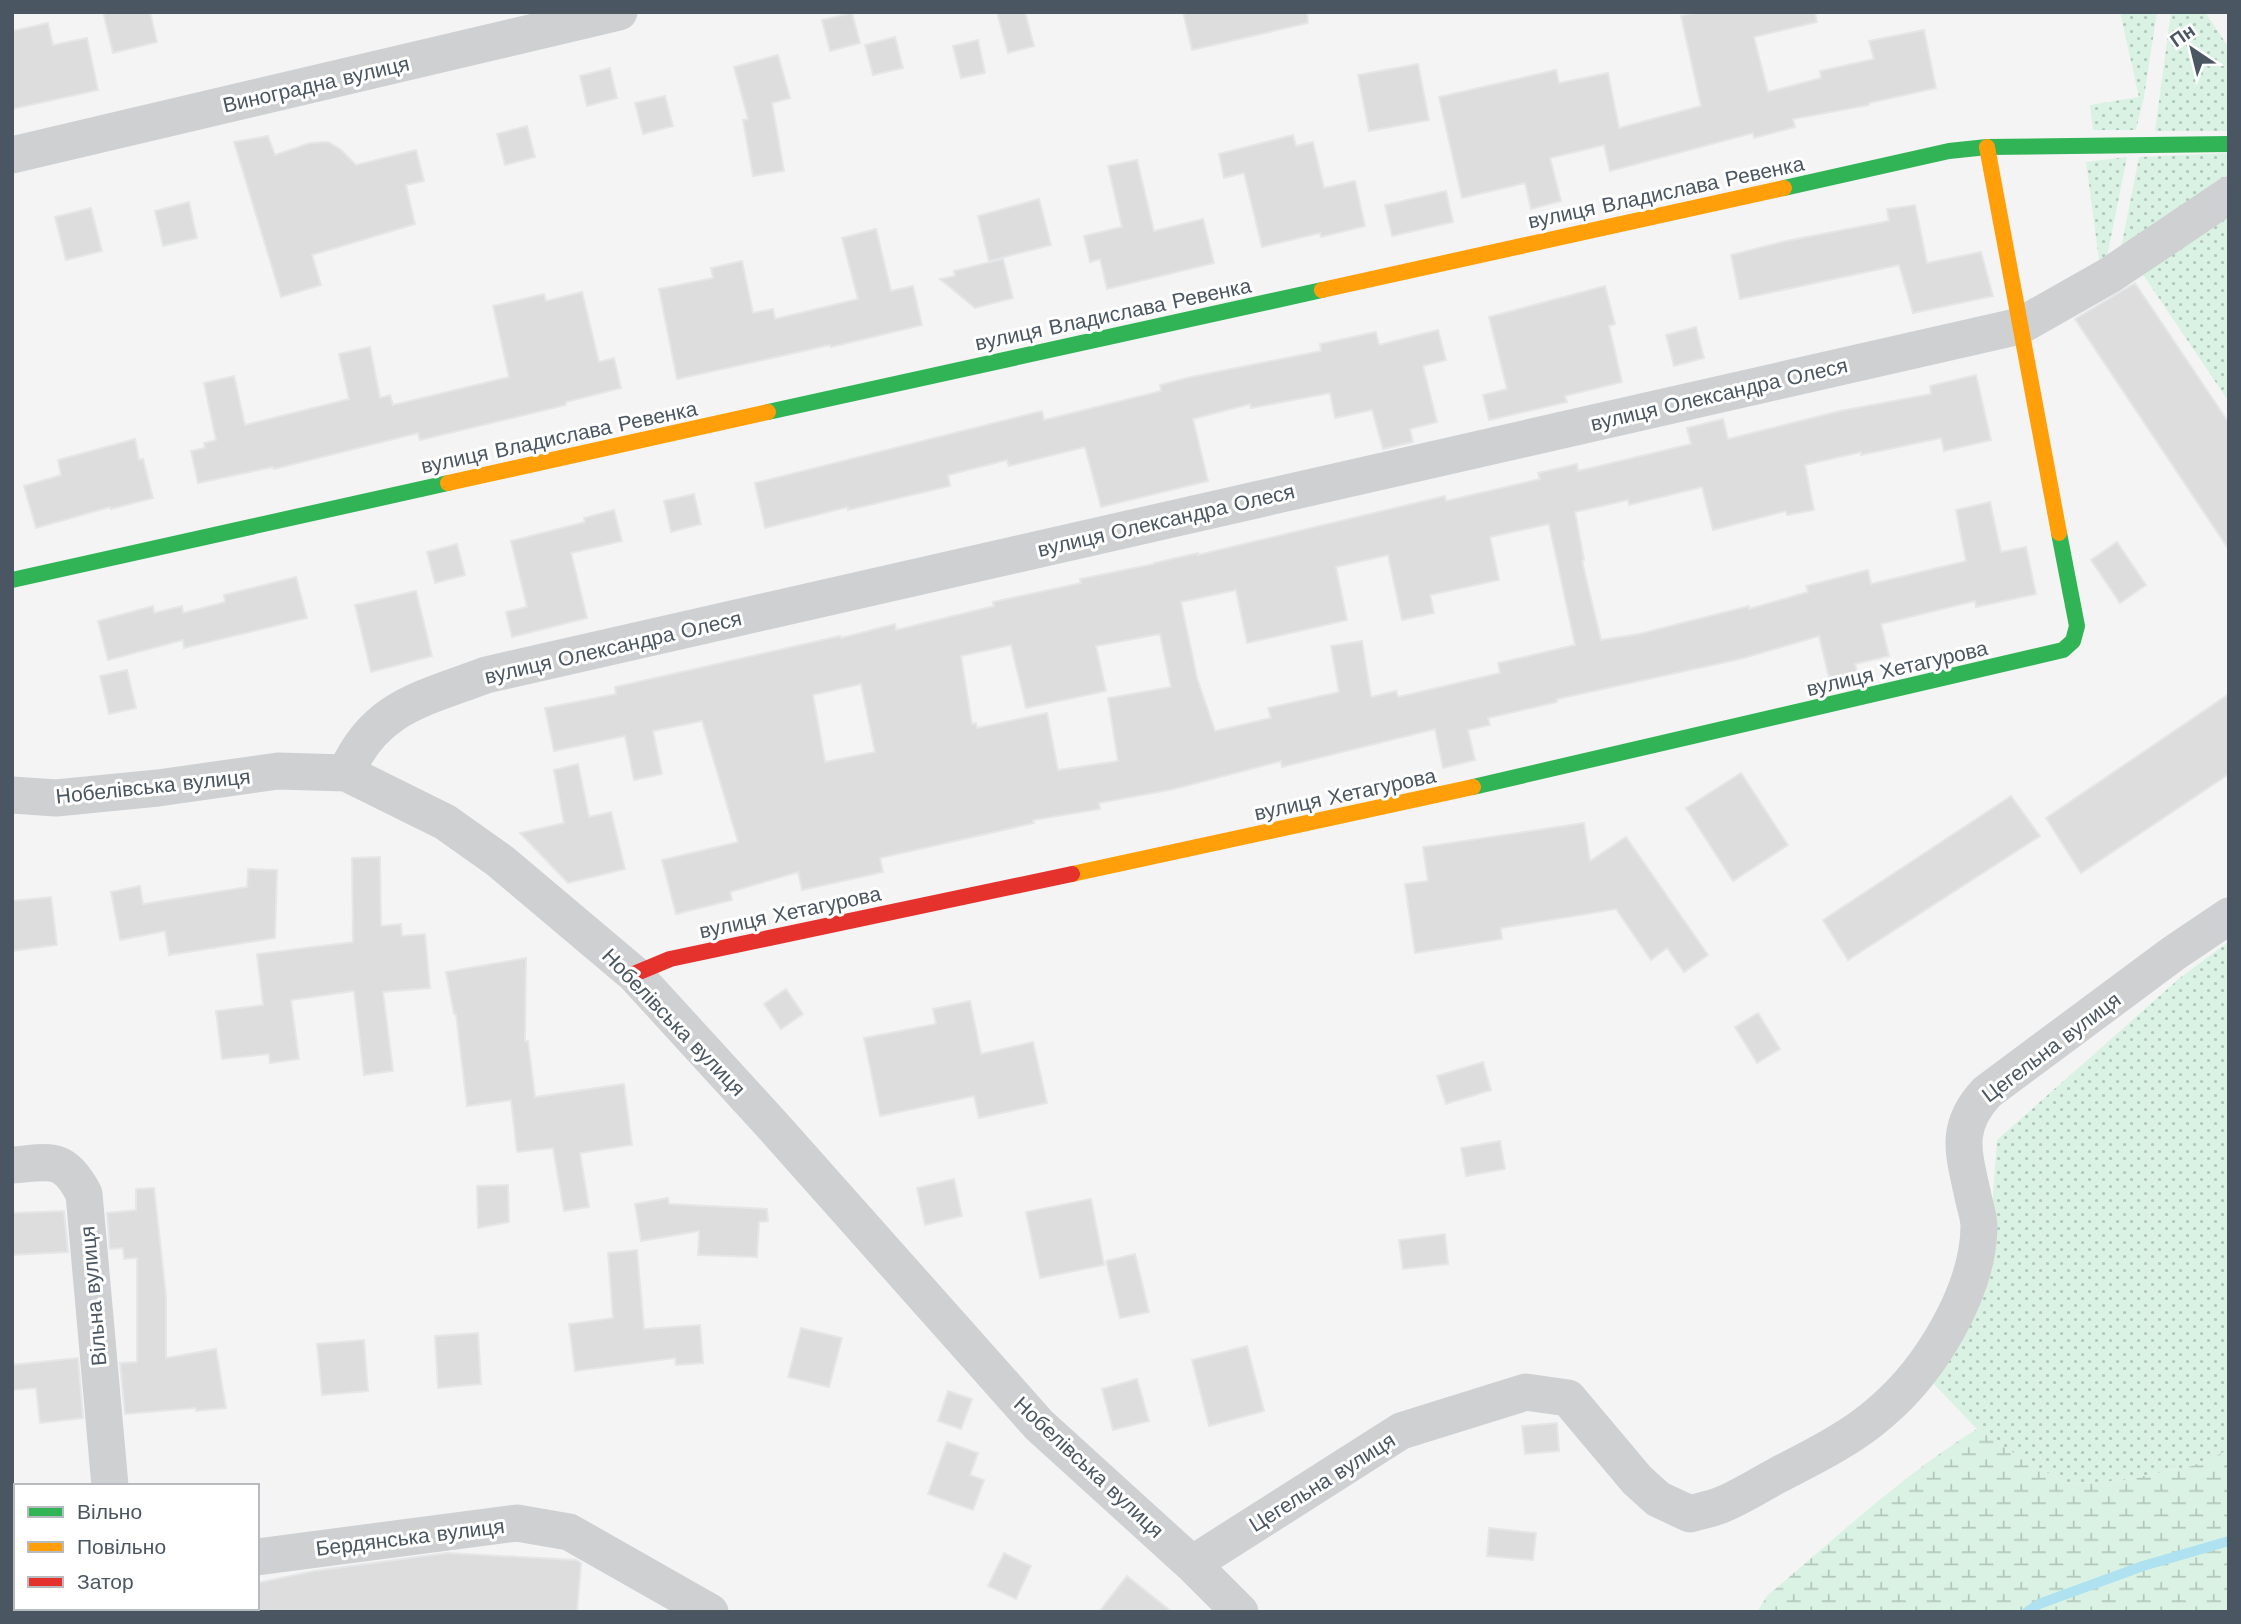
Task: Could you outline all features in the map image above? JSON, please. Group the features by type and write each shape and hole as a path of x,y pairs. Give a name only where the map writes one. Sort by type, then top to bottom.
{"street":[{"name":"Виноградна вулиця","path":"12,155 620,12"},
{"name":"вулиця Владислава Ревенка","path":"12,580 1935,154 1987,147 2229,144"},
{"path":"1987,147 2020,326"},
{"name":"вулиця Олександра Олеся","path":"346,773 355,752 369,733 398,709 486,675 2020,326 2110,275 2229,195"},
{"name":"вулиця Хетагурова","path":"634,975 670,959 1392,806 2063,650 2073,641 2077,626 2020,326"},
{"name":"Нобелівська вулиця","path":"12,796 56,798 158,788 278,771 346,773 445,821 500,861 634,975 782,1135 1039,1425 1192,1564"},
{"name":"Цегельна вулиця","path":"1192,1564 1401,1431 1526,1392 1568,1398 1637,1480 1658,1499 1690,1514 1721,1505 1831,1448 1882,1412 1921,1370 1941,1340 1960,1302 1978,1247 1979,1223 1962,1144 1968,1119 1975,1105 1987,1092 2174,953 2229,916"},
{"name":"Вільна вулиця","path":"12,1166 55,1162 74,1174 84,1194 110,1484"},
{"name":"Бердянська вулиця","path":"259,1557 517,1523 569,1532 710,1612"},
{"path":"1192,1564 1240,1612"}],"green space":[{"path":"2120,12 2157,12 2144,97 2136,130 2093,130 2090,105 2139,97"},
{"path":"2171,12 2205,12 2229,48 2229,131 2155,131"},
{"path":"2229,153 2229,180 2120,253 2139,157"},
{"path":"2127,157 2106,262 2100,267 2086,162"},
{"path":"2229,214 2229,402 2142,273"},
{"path":"2227,943 2229,1450 2192,1466 2124,1480 2068,1484 1977,1429 1930,1380 1988,1263 1997,1140 2181,977"},
{"path":"1977,1429 2068,1484 2124,1480 2192,1466 2229,1450 2229,1612 1757,1612 1767,1596 1869,1508"}],"building":[{"path":"103,12 150,12 157,42 113,53"},
{"path":"997,12 1025,12 1034,46 1008,53"},
{"path":"1183,12 1307,12 1308,23 1192,50"},
{"path":"1696,12 1815,12 1817,22 1754,37 1768,92 1821,78 1820,71 1874,59 1869,41 1924,30 1936,88 1869,105 1793,119 1795,127 1754,138 1753,133 1610,171 1604,145 1550,158 1561,201 1531,209 1525,183 1462,198 1439,97 1556,70 1559,83 1608,73 1619,128 1701,106 1681,16"},
{"path":"852,13 860,43 830,51 822,20"},
{"path":"48,23 53,45 87,38 98,90 12,109 12,31"},
{"path":"895,37 903,68 873,75 865,45"},
{"path":"978,40 985,73 961,78 953,46"},
{"path":"778,55 790,98 772,103 784,171 753,176 743,120 748,119 734,67"},
{"path":"1418,64 1429,120 1369,131 1358,75"},
{"path":"610,68 617,98 587,106 580,76"},
{"path":"665,96 673,126 643,134 635,103"},
{"path":"527,126 535,157 505,165 497,134"},
{"path":"1293,135 1296,146 1313,142 1324,188 1355,181 1365,226 1321,237 1320,233 1262,247 1244,173 1224,178 1219,154"},
{"path":"268,136 275,155 310,143 328,142 340,149 356,165 416,150 424,181 406,185 415,224 312,255 321,285 281,297 234,142"},
{"path":"1137,160 1154,231 1203,219 1214,263 1107,289 1100,259 1090,262 1084,236 1122,227 1108,166"},
{"path":"1446,191 1453,222 1392,236 1385,205"},
{"path":"1039,199 1051,245 989,261 978,216"},
{"path":"189,202 197,238 163,246 155,211"},
{"path":"1915,205 1927,263 1981,252 1993,296 1913,313 1899,265 1740,299 1731,255 1786,241 1889,221 1887,209"},
{"path":"91,208 102,251 66,260 55,217"},
{"path":"876,229 891,291 913,286 922,325 677,379 659,289 713,278 711,268 742,261 753,313 773,309 775,319 858,299 842,238"},
{"path":"1003,259 1013,298 975,308 940,279 955,276 954,271"},
{"path":"2135,283 2229,423 2229,550 2075,319"},
{"path":"1605,286 1615,324 1609,326 1622,382 1565,396 1567,402 1489,420 1483,395 1507,389 1489,317"},
{"path":"582,292 599,362 614,358 621,388 566,402 566,405 420,440 418,433 274,469 273,467 198,483 191,451 205,448 204,443 216,440 204,383 234,376 245,425 349,399 339,354 370,347 380,398 390,395 393,405 509,377 493,306 544,294 546,301"},
{"path":"1696,327 1704,358 1674,366 1666,335"},
{"path":"1438,330 1446,360 1423,366 1437,422 1410,429 1413,442 1383,449 1372,410 1335,418 1330,393 1251,408 1250,404 1193,419 1208,481 1101,507 1085,447 1009,466 1007,460 948,475 950,486 848,510 848,507 765,528 755,483 1042,411 1044,420 1161,391 1160,385 1191,377 1321,351 1320,344 1376,332 1379,345"},
{"path":"1976,375 1991,440 1944,451 1941,438 1805,465 1814,510 1787,515 1786,511 1713,530 1702,487 1629,505 1628,500 1575,512 1584,560 1582,561 1601,640 1639,634 1749,606 1749,609 1808,592 1806,586 1868,570 1871,584 1966,561 1956,510 1990,502 2001,552 2026,547 2036,594 1976,607 1975,601 1881,624 1889,656 1855,664 1858,675 1830,682 1819,636 1740,659 1557,699 1557,702 1488,718 1490,725 1468,730 1475,760 1443,768 1435,729 1282,767 1281,761 1174,789 1099,803 1100,809 1033,820 1034,823 880,858 883,872 802,890 798,872 730,892 732,900 676,914 662,860 738,842 702,721 653,731 662,774 634,780 625,736 554,751 545,708 616,694 615,687 895,624 896,630 994,606 993,602 1081,583 1080,579 1198,555 1445,496 1446,501 1540,479 1538,473 1577,464 1578,471 1691,444 1687,428 1723,419 1728,439 1840,411 1931,394 1930,386","holes":["1549,524 1575,645 1498,663 1500,673 1398,697 1396,691 1371,697 1362,641 1331,646 1339,692 1268,708 1271,718 1215,731 1197,678 1181,602 1236,590 1247,643 1347,620 1336,567 1388,555 1402,620 1434,613 1430,595 1499,580 1490,537","1160,634 1171,687 1108,698 1118,761 1058,770 1047,713 977,728 976,723 972,724 961,656 1011,645 1026,708 1106,691 1096,646","861,684 875,752 825,762 813,695"]},
{"path":"135,439 139,460 143,459 153,498 36,528 24,486 61,475 58,460"},
{"path":"694,494 701,524 671,532 664,501"},
{"path":"614,510 622,541 571,553 587,618 512,637 506,612 527,607 511,541 585,522 584,518"},
{"path":"2117,542 2146,585 2120,603 2091,560"},
{"path":"457,544 465,575 435,583 427,552"},
{"path":"296,577 307,618 184,648 183,640 108,660 98,621 153,606 154,613 182,606 183,613 225,602 224,595"},
{"path":"416,591 432,656 371,672 355,605"},
{"path":"127,670 136,708 109,714 100,676"},
{"path":"2229,694 2229,774 2081,873 2046,818"},
{"path":"578,764 589,817 611,812 625,869 568,883 520,833 564,823 554,770"},
{"path":"1741,773 1788,845 1733,881 1686,808"},
{"path":"2011,796 2040,836 1848,960 1823,920"},
{"path":"1584,823 1590,861 1626,837 1708,955 1684,972 1667,948 1651,960 1616,909 1501,928 1502,939 1415,953 1405,884 1428,881 1423,847"},
{"path":"380,857 381,926 401,924 402,936 425,934 430,988 383,992 393,1071 364,1075 354,991 291,1000 299,1059 270,1063 269,1054 222,1059 216,1011 263,1005 257,954 353,942 352,858"},
{"path":"248,869 277,870 275,938 169,955 165,931 120,940 111,892 140,886 143,904 247,887"},
{"path":"51,897 57,945 12,951 12,901"},
{"path":"526,958 525,1041 528,1041 535,1097 624,1084 632,1145 580,1153 589,1207 564,1211 553,1148 517,1152 511,1100 467,1106 456,1014 446,972"},
{"path":"786,989 803,1014 781,1029 764,1004"},
{"path":"970,1001 981,1054 1033,1042 1047,1103 979,1118 974,1096 880,1116 864,1038 936,1024 933,1009"},
{"path":"1758,1013 1780,1049 1757,1063 1735,1027"},
{"path":"1483,1062 1491,1090 1446,1104 1437,1076"},
{"path":"1500,1141 1505,1169 1466,1176 1461,1148"},
{"path":"954,1179 962,1216 925,1225 917,1188"},
{"path":"508,1185 509,1222 478,1228 477,1186"},
{"path":"154,1188 166,1296 166,1358 216,1349 226,1408 125,1414 120,1363 137,1362 137,1258 124,1259 123,1248 110,1249 107,1213 136,1210 136,1189"},
{"path":"668,1198 669,1204 767,1209 768,1221 759,1222 757,1257 698,1255 699,1231 641,1241 635,1204"},
{"path":"1091,1199 1104,1265 1040,1278 1026,1212"},
{"path":"64,1211 68,1252 12,1255 12,1213"},
{"path":"1445,1234 1448,1264 1403,1269 1399,1240"},
{"path":"637,1250 644,1329 700,1325 703,1363 676,1365 675,1358 575,1371 569,1324 613,1318 608,1253"},
{"path":"1135,1254 1149,1312 1120,1318 1106,1261"},
{"path":"801,1328 842,1338 829,1387 788,1377"},
{"path":"478,1333 481,1384 438,1388 435,1336"},
{"path":"364,1340 368,1391 322,1395 317,1344"},
{"path":"1247,1346 1264,1411 1209,1426 1192,1360"},
{"path":"78,1358 83,1418 40,1423 36,1388 12,1390 12,1365"},
{"path":"1137,1379 1149,1421 1113,1430 1102,1389"},
{"path":"948,1391 972,1399 961,1429 938,1421"},
{"path":"1557,1423 1559,1451 1525,1454 1522,1426"},
{"path":"947,1442 978,1453 970,1475 984,1480 973,1510 928,1494"},
{"path":"1489,1528 1536,1533 1533,1560 1487,1556"},
{"path":"447,1553 576,1560 581,1563 577,1612 257,1612 259,1583 314,1571"},
{"path":"1004,1553 1031,1566 1016,1599 988,1586"},
{"path":"1127,1576 1172,1612 1099,1612"}],"waterway":[{"path":"2027,1612 2039,1604 2143,1566 2229,1541"}],"traffic: fast":[{"path":"1784,188 1949,151 1987,147 2229,144"},
{"path":"768,412 1322,290"},
{"path":"12,580 448,483"},
{"path":"1473,787 2063,650 2073,641 2077,626 2059,533"}],"traffic: slow":[{"path":"1987,147 2059,533"},
{"path":"1322,290 1784,188"},
{"path":"448,483 768,412"},
{"path":"1072,874 1473,787"}],"traffic: jam":[{"path":"634,974 670,959 1072,874"}]}
